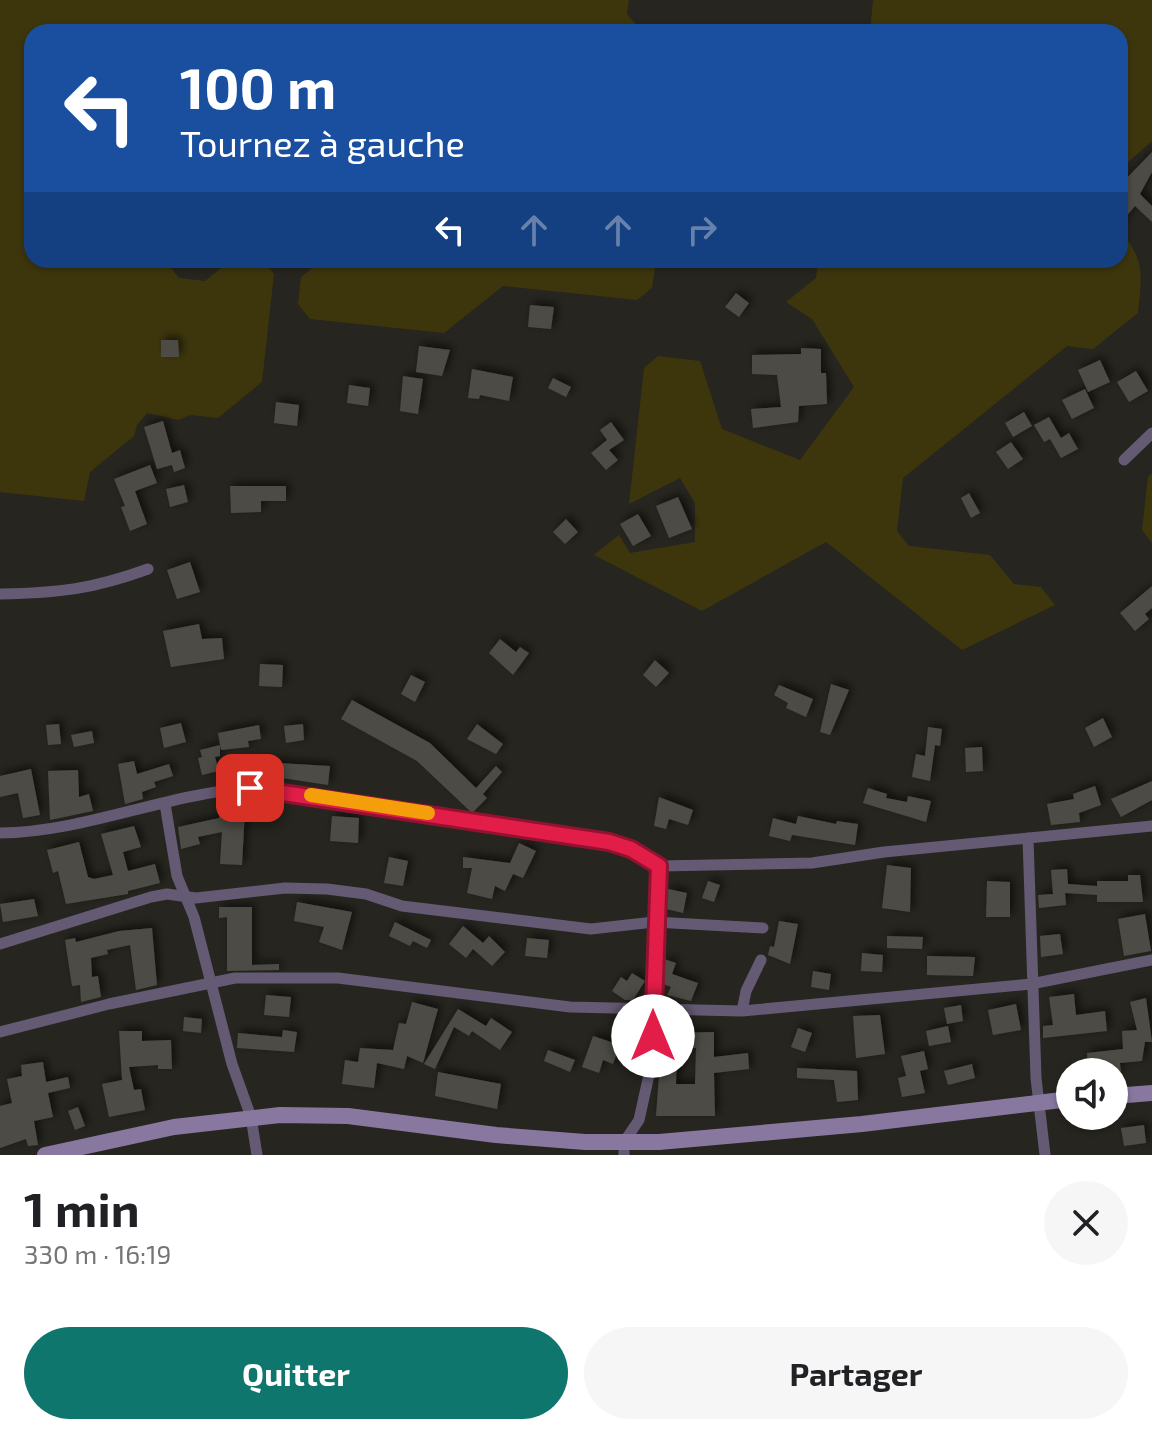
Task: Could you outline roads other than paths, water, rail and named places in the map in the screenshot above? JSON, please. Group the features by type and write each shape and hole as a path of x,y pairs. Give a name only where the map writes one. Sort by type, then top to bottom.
{"main road":[{"path":"1128,1095 1152,1093"},
{"path":"45,1155 174,1127 251,1117 348,1116 624,1149 1056,1100"}],"street":[{"path":"1124,460 1152,433"},
{"path":"0,594 58,593 97,587 148,569"},
{"path":"0,833 39,833 206,792 250,788 328,797 609,842 631,849 659,866 812,863 1152,826"},
{"path":"165,804 177,876 194,917 240,1093 251,1117 257,1155"},
{"path":"1028,838 1031,984 1038,1102 1045,1155"},
{"path":"624,1149 639,1120 652,1061 654,922 659,866"},
{"path":"0,944 151,897 285,888 366,894 402,906 591,929 654,922 763,928"},
{"path":"742,1011 746,991 761,960"},
{"path":"0,1032 210,981 338,978 570,1007 654,1012 742,1011 1031,984 1152,960"}]}
